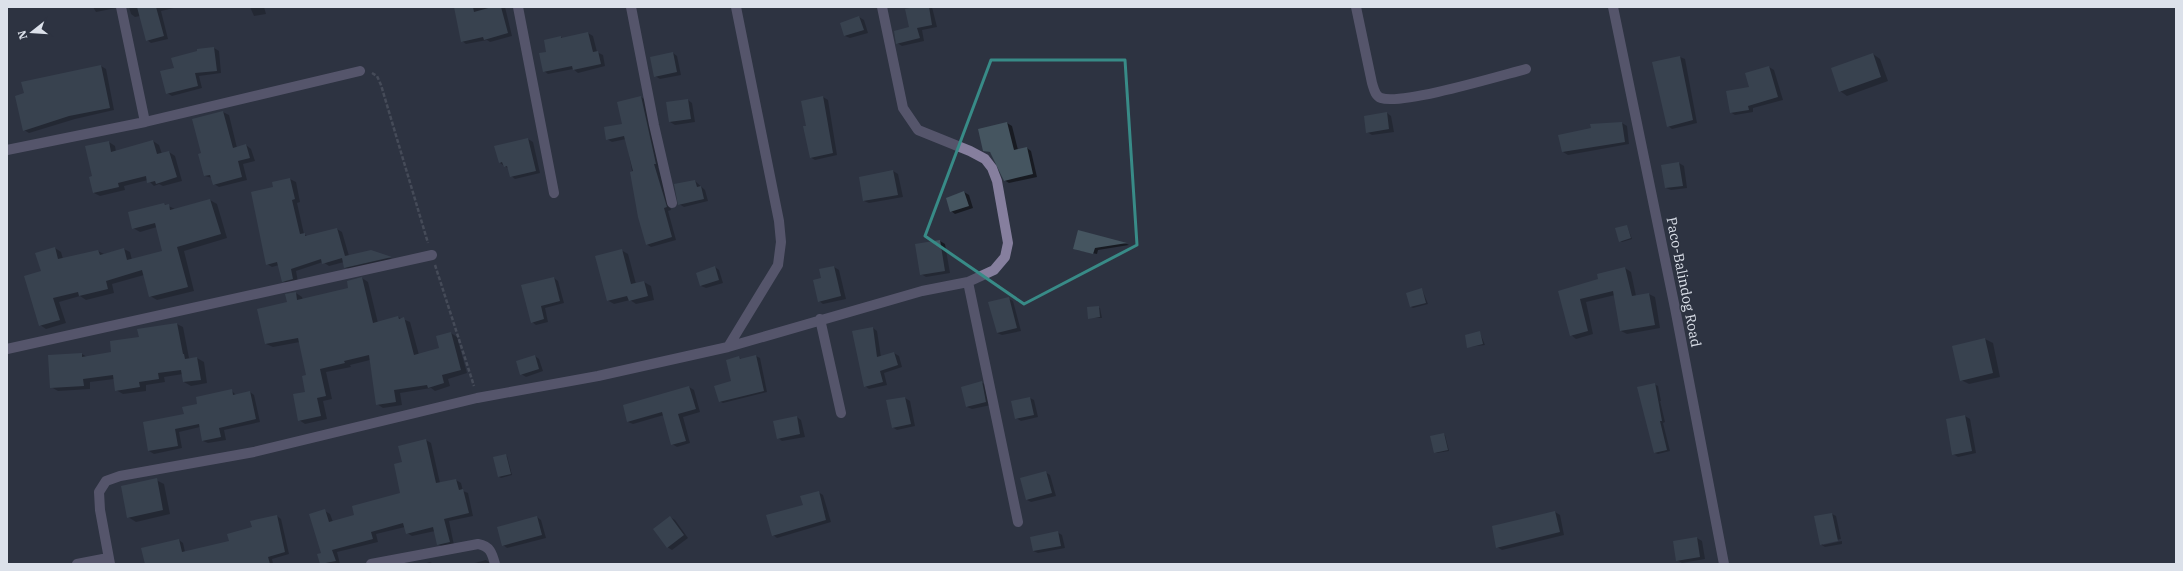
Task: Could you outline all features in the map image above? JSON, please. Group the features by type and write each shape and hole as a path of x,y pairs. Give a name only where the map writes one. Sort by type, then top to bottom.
{"street":[{"path":"121,7 146,122"},
{"path":"518,7 554,193"},
{"path":"631,7 654,125 672,203"},
{"path":"728,347 778,265 781,242 779,220 736,7"},
{"path":"77,564 109,561 100,510 99,492 106,482 120,476 254,452 477,398 598,376 728,347 820,319 922,291 968,282 994,270 1005,257 1008,249 997,181 992,168 985,159 918,130 909,118 903,108 882,7"},
{"path":"1356,7 1372,83 1379,98 1394,100 1468,85 1526,69"},
{"name":"Paco-Balindog Road","path":"1613,7 1675,308 1724,564"},
{"path":"7,150 146,122 360,71"},
{"path":"7,349 432,255"},
{"path":"968,282 1018,522"},
{"path":"820,319 841,413"},
{"path":"371,564 478,544 488,547 492,553 495,564"}],"path":[{"path":"360,71 370,71 377,76 379,81 477,398"}],"highlighted area":[{"path":"991,60 1125,60 1137,245 1024,304 925,236"}],"building":[{"path":"137,7 156,7 164,36 146,41"},
{"path":"454,7 473,7 474,12 492,7 501,7 508,33 484,40 483,37 461,42"},
{"path":"929,7 932,25 917,28 920,38 896,44 894,31 909,27 905,9"},
{"path":"859,16 864,30 844,36 840,23"},
{"path":"588,32 593,52 598,51 601,64 573,70 572,66 543,72 539,53 546,52 544,40"},
{"path":"214,47 217,71 195,73 198,86 166,94 160,71 174,68 171,58 197,51 197,49"},
{"path":"673,52 677,72 654,77 650,57"},
{"path":"1873,53 1881,77 1839,92 1831,68"},
{"path":"1680,56 1693,120 1667,127 1652,62"},
{"path":"101,65 110,108 69,116 23,131 15,96 24,93 21,82"},
{"path":"1769,66 1778,97 1748,106 1749,110 1730,113 1726,91 1749,87 1745,73"},
{"path":"641,96 656,164 654,164 667,207 664,208 672,237 646,245 638,217 630,172 633,171 624,136 606,140 604,127 622,124 617,102"},
{"path":"823,96 833,153 810,158 803,126 806,126 801,101"},
{"path":"688,99 691,119 669,122 666,102"},
{"path":"223,111 233,148 246,144 250,158 238,161 242,177 213,185 210,175 204,176 198,154 201,153 192,119"},
{"path":"1387,112 1389,129 1366,133 1364,116"},
{"path":"1007,122 1014,150 1027,147 1033,174 1004,181 990,152 983,151 978,129"},
{"path":"1622,122 1625,142 1562,152 1558,135 1591,128 1590,124"},
{"path":"528,138 536,171 510,177 507,166 504,167 502,162 499,163 494,146"},
{"path":"153,140 157,154 169,151 177,177 156,184 155,181 147,183 146,176 118,183 119,187 93,193 89,177 92,176 85,146 109,141 111,152"},
{"path":"1679,162 1683,186 1665,188 1661,165"},
{"path":"893,170 898,195 863,201 859,177"},
{"path":"290,178 295,199 292,200 300,234 305,233 305,236 337,228 345,256 371,250 392,257 344,268 342,258 322,264 321,259 291,269 293,279 282,282 277,262 266,265 251,192 273,187 272,182"},
{"path":"695,180 697,187 701,186 704,199 678,205 674,184"},
{"path":"964,191 969,206 950,212 946,198"},
{"path":"210,199 221,234 177,247 188,287 149,297 142,270 106,281 108,289 79,296 78,292 53,298 60,320 39,326 24,276 41,271 35,253 55,247 58,259 98,250 100,255 124,248 127,260 162,251 155,223 132,229 128,212 164,203 165,205 169,204 170,210"},
{"path":"1627,225 1631,238 1619,242 1615,228"},
{"path":"1078,230 1127,243 1095,248 1093,254 1073,249"},
{"path":"940,240 945,271 920,275 915,244"},
{"path":"622,249 631,284 644,281 648,296 629,301 627,296 607,301 595,256"},
{"path":"715,266 719,280 700,286 696,273"},
{"path":"834,266 841,296 818,302 813,280 821,278 819,269"},
{"path":"1625,267 1632,296 1649,293 1655,325 1620,331 1613,291 1580,299 1588,331 1570,336 1558,291 1598,279 1597,274"},
{"path":"362,277 373,323 398,316 399,319 404,317 414,355 439,348 436,336 451,332 461,370 442,375 444,383 428,388 427,385 394,390 396,402 376,405 369,355 344,361 345,363 320,369 326,396 317,398 321,416 298,421 293,394 305,392 302,376 306,375 298,338 265,344 257,309 287,302 285,294 296,292 297,300 348,288 347,281"},
{"path":"554,277 560,301 541,306 544,319 531,323 521,285"},
{"path":"1422,288 1426,303 1410,307 1406,293"},
{"path":"1009,297 1017,328 997,333 988,302"},
{"path":"1099,306 1100,317 1088,319 1087,307"},
{"path":"177,323 185,359 197,357 201,380 183,382 181,370 158,373 159,379 139,382 140,387 115,391 113,375 83,379 84,386 50,388 48,355 82,353 82,357 111,352 110,341 139,337 137,329"},
{"path":"873,327 877,357 894,352 898,365 880,371 883,382 864,387 852,331"},
{"path":"1480,331 1483,344 1467,348 1465,335"},
{"path":"1985,338 1993,373 1960,381 1952,346"},
{"path":"535,355 539,369 520,375 516,361"},
{"path":"756,355 764,391 719,402 714,386 731,381 726,360 739,356 740,359"},
{"path":"982,381 986,402 966,407 961,387"},
{"path":"1655,383 1662,421 1660,421 1667,450 1654,453 1637,387"},
{"path":"689,386 696,409 678,414 686,441 671,445 662,412 627,422 623,405"},
{"path":"232,389 233,395 250,391 256,419 219,428 221,437 202,441 199,424 175,429 178,446 148,451 143,422 184,414 182,407 197,404 196,397"},
{"path":"905,397 911,424 892,428 886,400"},
{"path":"1030,397 1034,415 1015,419 1011,401"},
{"path":"1965,415 1972,451 1952,455 1946,419"},
{"path":"797,416 800,434 777,439 773,421"},
{"path":"1444,433 1448,450 1434,453 1430,436"},
{"path":"426,439 436,483 456,479 459,490 463,489 469,513 444,519 450,542 437,545 433,527 406,534 403,523 371,532 373,539 332,550 336,561 320,564 317,554 321,553 309,514 325,509 329,522 354,515 352,506 400,493 394,464 402,462 398,446"},
{"path":"506,454 511,474 498,477 493,457"},
{"path":"1046,471 1052,493 1026,500 1020,478"},
{"path":"157,478 163,510 127,518 121,486"},
{"path":"819,491 826,520 772,536 766,515 803,505 800,496"},
{"path":"1555,511 1560,532 1496,548 1492,526"},
{"path":"1832,513 1838,541 1820,545 1814,516"},
{"path":"277,515 285,552 268,557 270,564 145,564 141,548 179,539 182,552 229,541 227,534 252,527 250,521"},
{"path":"537,516 542,535 502,546 497,527"},
{"path":"670,516 684,535 667,548 653,529"},
{"path":"1058,531 1061,546 1033,551 1030,537"},
{"path":"1697,537 1700,557 1676,561 1673,541"}]}
